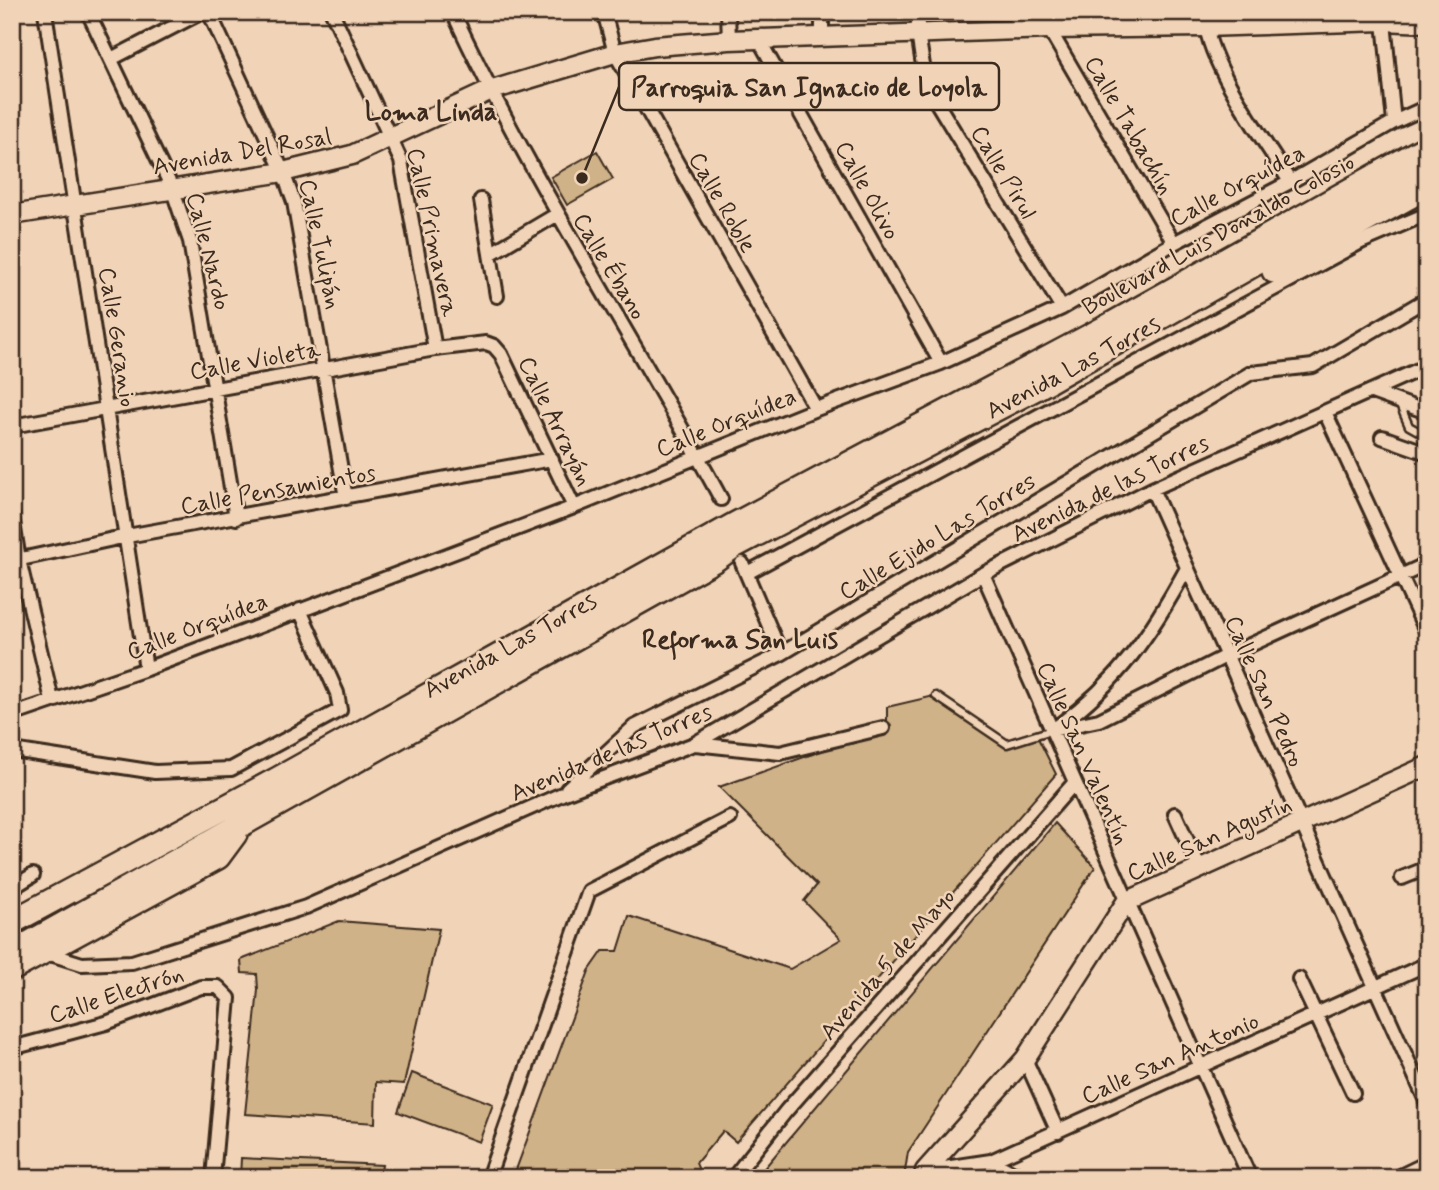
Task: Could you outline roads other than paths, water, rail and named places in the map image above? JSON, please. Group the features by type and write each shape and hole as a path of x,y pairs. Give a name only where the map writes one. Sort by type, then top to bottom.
{"highway":[{"path":"1035,377 1064,340 1427,138"},
{"name":"Boulevard Luis Donaldo Colosio","path":"1109,336 1427,147"},
{"name":"Boulevard Luis Donaldo Colosio","path":"1035,377 1427,166"},
{"path":"1035,377 1093,370 1427,187"},
{"name":"Avenida Las Torres","path":"12,953 242,826 1035,377"},
{"name":"Avenida Las Torres","path":"12,922 278,779 734,525 1035,377"},
{"path":"12,969 47,953 218,858 242,826"}],"street":[{"name":"Calle Geranio","path":"45,12 146,669"},
{"name":"Calle Nardo","path":"88,12 172,188 195,260 236,517"},
{"path":"111,59 202,12"},
{"name":"Calle Tulipán","path":"209,12 283,172 298,220 346,498"},
{"name":"Calle Primavera","path":"332,12 401,161 435,349"},
{"name":"Calle Ébano","path":"453,12 489,91 556,215 721,499"},
{"name":"Calle Roble","path":"604,12 615,53 816,409"},
{"path":"729,12 729,40"},
{"path":"822,12 822,36"},
{"name":"Calle Pirul","path":"918,12 918,33 926,85 1062,309"},
{"name":"Avenida Del Rosal","path":"12,215 283,172 352,155 489,91 615,53 655,46 758,38 918,33 1017,21 1049,29 1119,20 1383,17 1427,23"},
{"path":"1383,17 1394,122"},
{"path":"1205,20 1214,56 1290,182"},
{"name":"Calle Tabachín","path":"1049,29 1174,243"},
{"name":"Calle Olivo","path":"758,38 941,363"},
{"name":"Calle Orquídea","path":"12,715 146,669 574,507 816,409 941,363 1062,309 1174,243 1290,182 1394,122 1427,107"},
{"path":"481,201 497,296"},
{"name":"Avenida Las Torres","path":"781,654 745,568 1361,242 1427,214"},
{"path":"490,254 556,215"},
{"name":"Calle Ejido Las Torres","path":"562,794 634,727 781,654 1251,373 1313,366 1427,299"},
{"name":"Calle Violeta","path":"12,426 216,387 477,342 494,346 501,354"},
{"name":"Calle Arrayán","path":"501,354 574,507"},
{"name":"Avenida de las Torres","path":"47,953 82,964 132,962 306,907 562,794 694,744 983,574 1152,489 1427,366"},
{"path":"1372,392 1427,412"},
{"path":"1325,412 1427,633"},
{"path":"1382,437 1427,453"},
{"name":"Calle Pensamientos","path":"15,560 127,537 552,460"},
{"name":"Calle San Pedro","path":"1152,489 1426,1098"},
{"path":"12,516 15,560 52,701"},
{"path":"1052,730 1099,720 1226,656 1427,564"},
{"path":"1052,730 1094,699 1130,660 1160,617 1187,568"},
{"name":"Calle San Valentín","path":"983,574 1250,1178"},
{"path":"12,750 155,772 231,769 340,710 337,693 300,610"},
{"path":"694,744 780,753 883,728"},
{"name":"Calle San Agustín","path":"924,1175 1025,1059 1126,902 1427,766"},
{"name":"Avenida 5 de Mayo","path":"733,1178 786,1111 1075,782"},
{"path":"1175,814 1200,869"},
{"path":"488,1178 589,891 730,818"},
{"path":"1402,878 1427,868"},
{"path":"12,888 33,875"},
{"name":"Calle San Antonio","path":"924,1175 991,1161 1427,964"},
{"path":"1299,979 1353,1093"},
{"name":"Calle Electrón","path":"12,1048 107,1023 201,987 218,988 229,999 213,1178"},
{"path":"1025,1059 1058,1132"},
{"path":"991,1161 1023,1178"},
{"path":"1396,1178 1427,1163"}],"lane":[{"path":"1399,403 1409,426 1427,436"},
{"path":"936,696 1007,744 1052,730"}],"place":[{"name":"Parroquia San Ignacio de Loyola","path":"582,178"}],"district":[{"name":"Loma Linda","path":"431,111"},
{"name":"Reforma San Luis","path":"740,639"}]}
